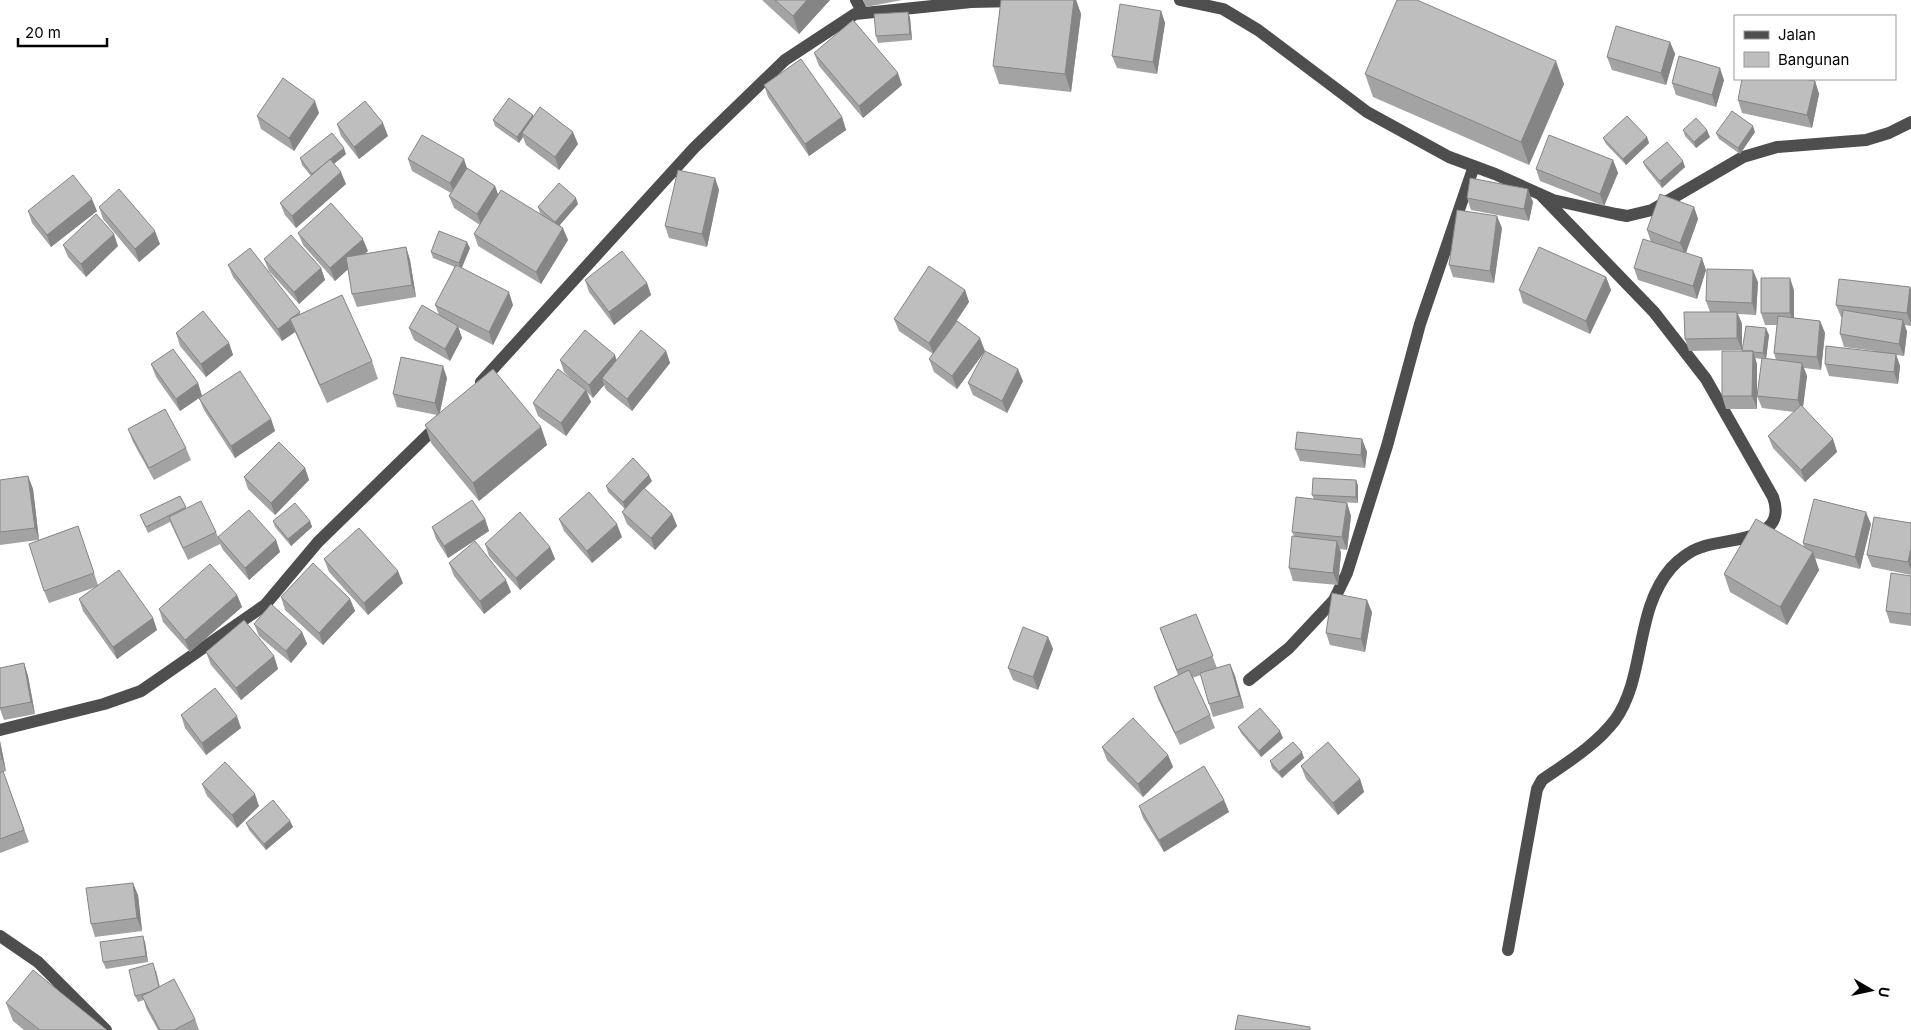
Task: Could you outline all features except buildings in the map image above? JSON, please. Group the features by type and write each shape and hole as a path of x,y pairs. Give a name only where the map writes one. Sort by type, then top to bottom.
{"street":[{"path":"856,0 863,13"},
{"path":"1180,0 1223,5 1367,112 1449,157 1540,194 1579,207 1627,216 1652,210 1743,157 1778,147 1866,140 1889,133 1911,122"},
{"path":"475,388 694,148 785,60 855,14 971,2 1029,1"},
{"path":"1249,680 1289,648 1334,600 1347,573 1387,446 1420,324 1474,166"},
{"path":"1508,950 1537,789 1542,780 1595,742 1616,719 1627,696 1652,600 1662,579 1676,563 1699,548 1742,540 1758,534 1768,527 1775,508 1773,497 1706,379 1654,312 1540,194"},
{"path":"0,730 104,704 140,691 265,605 318,542 447,416"},
{"path":"0,936 38,962 106,1030"}]}
